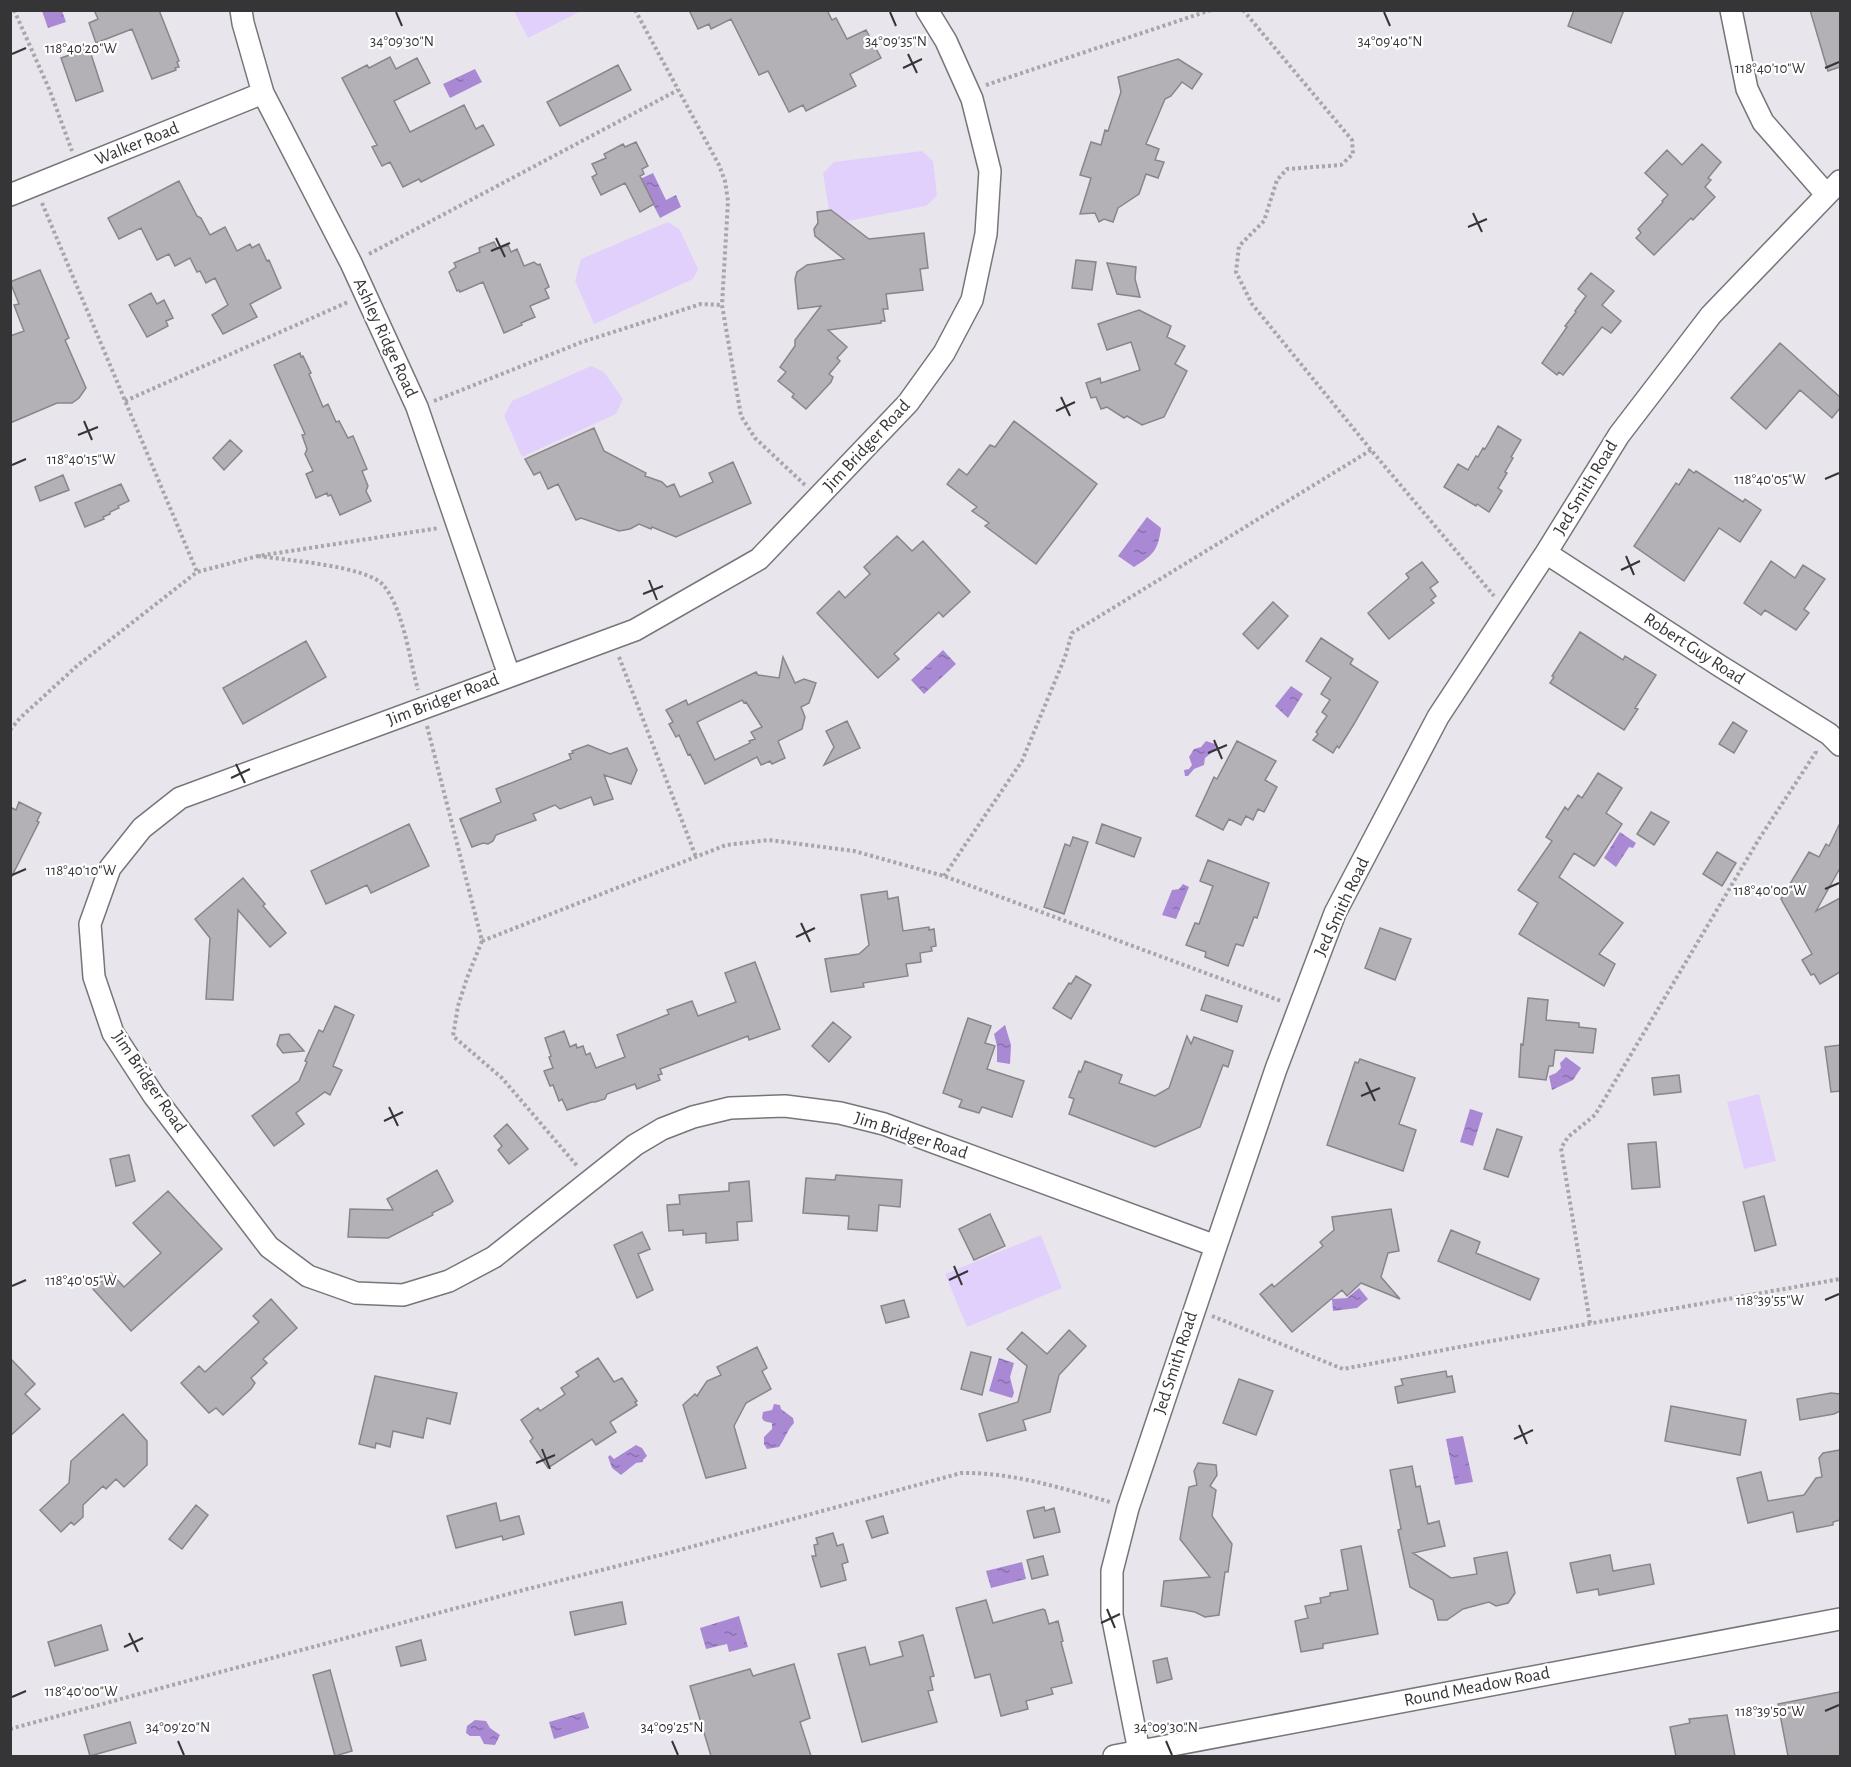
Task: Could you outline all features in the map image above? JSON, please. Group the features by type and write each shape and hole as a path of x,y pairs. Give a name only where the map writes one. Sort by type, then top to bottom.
{"street":[{"name":"Ashley Ridge Road","path":"241,10 263,93 351,263 417,408 509,675"},
{"name":"Jim Bridger Road","path":"927,10 946,41 968,91 990,171 986,234 972,300 944,353 908,403 759,559 635,630 180,798 141,828 110,868 90,924 94,977 113,1033 154,1096 269,1247 308,1276 356,1293 403,1295 449,1281 494,1257 635,1145 662,1129 693,1117 730,1108 785,1106 840,1113 884,1124 1216,1246"},
{"path":"1731,10 1747,89 1763,122 1833,188"},
{"name":"Walker Road","path":"10,195 263,93"},
{"name":"Jed Smith Road","path":"1138,1751 1112,1615 1112,1571 1128,1508 1194,1309 1276,1069 1335,913 1437,717 1546,554 1619,435 1712,315 1833,188"},
{"name":"Robert Guy Road","path":"1546,554 1819,728 1840,745"},
{"name":"Round Meadow Road","path":"1114,1756 1840,1618"}],"path":[{"path":"15,10 50,91 78,168"},
{"path":"635,10 719,165 725,181 729,201 723,304 741,416 755,438 818,497"},
{"path":"968,91 1211,10"},
{"path":"1243,10 1352,140 1353,154 1341,165 1287,169 1277,180 1264,221 1239,246 1236,272 1252,304 1371,450 1507,610"},
{"path":"351,263 678,90"},
{"path":"35,185 197,572"},
{"path":"125,401 365,294"},
{"path":"417,408 582,342 701,304 723,304"},
{"path":"944,876 1022,761 1072,633 1371,450"},
{"path":"10,730 20,718 78,666 197,572 258,556 458,525"},
{"path":"612,638 696,857"},
{"path":"1590,1323 1561,1148 1568,1137 1595,1115 1759,839 1816,753 1815,745 1819,728"},
{"path":"590,1180 502,1078 453,1036 458,1006 482,941 726,845 769,840 854,851 944,876 1281,1001"},
{"path":"1194,1309 1344,1369 1840,1279"},
{"path":"10,1729 961,1473 985,1473 1023,1478 1128,1508"}],"shaded area":[{"path":"514,11 581,11 528,38"},
{"path":"922,151 933,161 937,196 926,206 847,221 829,210 823,173 834,162"},
{"path":"668,222 680,230 698,269 693,279 594,324 575,281 581,259"},
{"path":"591,366 604,372 623,399 616,414 522,457 504,416 512,401"},
{"path":"1759,1094 1776,1161 1744,1169 1727,1102"},
{"path":"1041,1235 1062,1288 967,1327 945,1274"}],"water":[{"path":"42,11 62,11 66,22 48,28"},
{"path":"475,69 482,82 450,98 443,84"},
{"path":"653,173 666,200 676,195 681,207 660,218 640,179"},
{"path":"1147,517 1161,528 1158,542 1154,552 1134,567 1118,556"},
{"path":"943,650 956,664 924,694 911,680"},
{"path":"1291,686 1303,694 1288,718 1275,706"},
{"path":"1206,741 1215,744 1216,749 1205,758 1204,765 1185,776 1184,770 1189,769 1192,765 1189,757 1194,749 1201,747"},
{"path":"1620,832 1636,843 1633,848 1629,847 1616,867 1604,858"},
{"path":"1183,884 1189,887 1176,919 1162,915 1172,890 1179,889"},
{"path":"1005,1025 1011,1045 1010,1064 997,1062 994,1034"},
{"path":"1566,1057 1581,1068 1573,1080 1552,1090 1549,1076 1561,1068 1560,1063"},
{"path":"1470,1109 1483,1113 1473,1146 1460,1142"},
{"path":"1359,1288 1368,1299 1357,1308 1333,1311 1332,1299 1347,1298"},
{"path":"999,1358 1014,1363 1010,1377 1014,1393 1012,1398 989,1391"},
{"path":"774,1404 780,1405 781,1409 793,1418 794,1423 779,1447 767,1449 764,1437 772,1429 772,1423 762,1418 763,1412 772,1410"},
{"path":"1463,1436 1473,1482 1455,1485 1446,1439"},
{"path":"636,1445 642,1448 647,1456 643,1462 636,1463 621,1475 612,1468 608,1457 610,1455 614,1459"},
{"path":"1022,1562 1026,1579 991,1588 986,1571"},
{"path":"739,1616 748,1647 729,1652 727,1644 706,1649 700,1628"},
{"path":"584,1712 589,1728 554,1739 549,1722"},
{"path":"475,1720 486,1721 490,1728 500,1735 495,1745 484,1744 480,1736 470,1736 466,1733 467,1726"}],"building":[{"path":"94,10 159,10 179,61 177,62 179,67 152,79 132,29 96,43 89,23 98,19"},
{"path":"689,10 827,10 832,20 836,18 847,39 866,30 881,58 850,74 856,86 806,111 803,105 789,112 768,71 759,75 731,19 711,29 709,24 698,29"},
{"path":"1574,10 1624,10 1611,43 1568,26"},
{"path":"1810,10 1840,10 1840,67 1828,71"},
{"path":"89,48 103,91 76,101 61,58"},
{"path":"390,57 396,69 417,58 430,83 394,101 410,132 464,105 476,129 483,125 494,145 421,182 419,179 403,187 390,162 382,166 372,147 377,145 342,78 367,65 369,68"},
{"path":"1178,59 1202,74 1192,89 1182,82 1171,96 1165,99 1146,144 1159,149 1155,160 1164,162 1158,178 1146,174 1139,194 1118,208 1113,222 1104,219 1099,222 1095,213 1080,214 1091,178 1080,175 1091,142 1101,145 1105,130 1108,131 1121,92 1118,77"},
{"path":"618,65 631,90 560,126 547,102"},
{"path":"636,142 648,166 642,169 644,174 640,176 654,204 640,212 625,183 601,195 592,177 597,174 592,164 606,158 604,154 623,144 625,147"},
{"path":"1702,144 1721,162 1708,178 1711,180 1705,187 1715,197 1654,255 1636,238 1641,233 1638,229 1668,195 1645,173 1667,150 1682,165"},
{"path":"179,181 197,216 201,218 210,235 225,227 237,251 250,244 252,248 259,244 281,288 250,304 257,317 223,334 212,315 228,305 215,278 206,283 190,258 175,266 169,254 157,260 141,228 119,239 108,218"},
{"path":"831,210 869,239 924,233 928,268 920,269 923,290 886,294 888,309 883,309 885,321 828,330 847,347 837,358 840,361 829,374 833,377 831,382 806,409 792,397 794,394 778,381 786,372 780,367 795,346 795,340 821,306 798,309 795,279 797,272 807,265 844,259 815,236 814,229 818,223 817,212"},
{"path":"494,242 498,249 508,245 511,252 517,249 524,266 534,262 540,264 549,287 545,289 549,298 530,306 535,317 504,333 483,282 460,292 457,291 449,272 456,267 454,263 480,252 479,248"},
{"path":"1076,260 1096,262 1092,290 1072,288"},
{"path":"1107,263 1136,267 1135,279 1140,297 1117,294"},
{"path":"40,270 69,338 65,340 86,388 72,403 57,403 10,423 10,336 24,331 14,305 19,304 10,282"},
{"path":"1591,273 1614,291 1602,305 1621,321 1611,333 1602,327 1563,375 1559,372 1557,375 1542,363 1586,296 1578,289"},
{"path":"151,293 157,304 164,300 173,318 166,321 168,326 147,337 129,305"},
{"path":"1139,310 1171,326 1167,337 1185,346 1175,364 1187,371 1164,417 1142,425 1127,416 1124,418 1107,407 1101,409 1096,397 1091,398 1086,383 1100,378 1101,383 1140,370 1131,342 1107,350 1098,324"},
{"path":"1780,343 1840,397 1840,408 1832,418 1800,390 1766,429 1731,398"},
{"path":"300,353 311,373 309,374 323,407 328,404 336,422 339,421 348,438 353,436 367,469 362,471 368,486 366,491 371,501 340,515 331,495 328,496 327,493 316,498 306,474 313,471 305,454 307,449 302,435 305,434 274,365"},
{"path":"1014,421 1097,484 1036,564 985,526 989,523 972,511 977,507 947,484 959,469 967,475 990,445 995,447"},
{"path":"1498,426 1521,440 1498,488 1502,491 1489,512 1444,487 1458,464 1468,470 1476,456 1478,457 1483,448 1485,449"},
{"path":"594,428 604,451 646,473 645,476 662,482 667,487 674,484 680,497 713,482 709,473 733,462 751,503 676,537 639,524 619,531 581,518 576,520 558,484 548,489 540,472 534,475 525,459"},
{"path":"230,440 242,451 224,470 213,458"},
{"path":"1689,469 1694,473 1696,471 1743,502 1745,499 1761,510 1740,542 1719,528 1684,581 1634,546 1676,483 1679,485"},
{"path":"63,475 69,490 40,501 35,487"},
{"path":"121,484 129,501 118,506 119,508 103,517 104,519 85,527 75,503"},
{"path":"897,536 912,551 923,541 970,592 943,617 939,612 894,654 899,659 878,678 817,613 839,591 845,598 870,574 864,567"},
{"path":"1771,561 1795,578 1803,565 1825,579 1804,609 1809,613 1796,630 1765,610 1761,615 1744,603"},
{"path":"1422,562 1438,582 1430,588 1436,596 1431,600 1434,603 1389,639 1368,613 1409,578 1406,574"},
{"path":"1273,602 1288,616 1258,649 1243,634"},
{"path":"1580,632 1623,660 1625,656 1656,675 1624,730 1550,683 1554,677 1552,676"},
{"path":"1321,638 1353,659 1350,664 1378,682 1339,748 1337,746 1333,753 1313,740 1327,716 1322,712 1330,700 1321,694 1331,678 1306,661"},
{"path":"306,641 326,677 243,724 223,688"},
{"path":"783,657 795,683 804,679 816,683 809,703 801,707 805,717 802,729 778,741 785,758 772,764 770,761 761,765 757,757 705,784 679,735 676,737 669,724 673,722 666,710 686,700 688,705 756,672 758,675 779,678","holes":["742,700 746,702 762,727 751,732 755,739 749,741 750,743 715,760 697,722"]},
{"path":"847,721 860,748 824,765 834,747 826,731"},
{"path":"1733,722 1747,731 1734,753 1719,744"},
{"path":"1237,741 1276,761 1265,780 1277,787 1264,812 1258,809 1253,820 1246,816 1241,825 1229,819 1223,830 1196,816 1214,777 1217,779"},
{"path":"588,745 610,754 627,748 637,770 631,784 604,775 613,799 594,805 591,797 560,809 555,805 533,814 536,820 496,835 488,844 483,843 472,847 460,819 501,802 496,789 571,759 569,754 573,753 572,751"},
{"path":"1598,773 1622,788 1606,813 1622,824 1594,866 1574,853 1559,877 1623,923 1599,954 1615,964 1604,986 1519,934 1538,903 1518,890 1552,841 1546,837 1565,807 1568,810 1578,795 1582,798"},
{"path":"19,802 41,813 37,821 39,822 10,880 10,807 16,810"},
{"path":"1651,812 1669,822 1654,845 1637,834"},
{"path":"1840,823 1840,868 1816,911 1840,898 1840,972 1820,984 1802,960 1812,954 1781,899 1809,852 1819,857 1826,844 1829,846"},
{"path":"409,824 429,866 371,893 367,885 326,904 311,871"},
{"path":"1102,824 1141,838 1134,857 1096,843"},
{"path":"1073,837 1088,842 1064,914 1044,907 1065,844 1070,846"},
{"path":"1717,852 1736,863 1722,886 1703,874"},
{"path":"1208,860 1269,883 1257,918 1254,917 1243,946 1236,944 1228,966 1205,957 1206,952 1186,945 1195,923 1199,924 1213,886 1200,881"},
{"path":"243,878 286,933 270,947 238,910 233,1000 206,999 210,938 195,919"},
{"path":"887,891 888,899 898,897 903,931 929,927 929,930 934,929 936,946 931,947 932,951 920,953 921,962 906,964 908,976 863,983 864,987 831,992 825,959 859,954 869,945 861,895"},
{"path":"1380,928 1411,939 1395,980 1365,968"},
{"path":"755,962 780,1029 749,1040 748,1036 660,1069 662,1074 658,1075 660,1080 637,1089 635,1084 607,1094 605,1099 567,1110 562,1099 559,1101 544,1071 553,1068 545,1038 564,1031 570,1047 576,1044 577,1048 583,1046 586,1055 590,1053 596,1068 625,1057 617,1035 669,1014 667,1010 692,1001 698,1016 736,1002 725,973"},
{"path":"1076,976 1091,985 1071,1019 1053,1008"},
{"path":"1206,995 1242,1006 1237,1022 1201,1010"},
{"path":"1528,998 1548,1000 1546,1020 1579,1023 1579,1027 1596,1029 1593,1053 1555,1050 1553,1066 1549,1066 1546,1080 1519,1077"},
{"path":"335,1006 354,1015 333,1066 342,1070 330,1095 325,1092 296,1113 304,1124 274,1146 252,1116 299,1081 319,1030 323,1032"},
{"path":"968,1018 991,1026 985,1043 995,1046 987,1069 1024,1081 1012,1117 982,1107 979,1113 959,1107 962,1100 943,1093"},
{"path":"833,1022 851,1037 829,1062 812,1046"},
{"path":"289,1034 304,1051 283,1053 277,1045 280,1035"},
{"path":"1187,1036 1191,1044 1194,1037 1233,1051 1228,1067 1223,1065 1200,1127 1155,1147 1069,1114 1074,1099 1069,1097 1085,1061 1122,1075 1119,1083 1155,1096 1169,1088"},
{"path":"1840,1045 1840,1091 1831,1092 1825,1047"},
{"path":"1360,1059 1415,1078 1399,1124 1416,1130 1403,1171 1327,1145 1355,1062 1358,1063"},
{"path":"1679,1075 1681,1092 1654,1095 1652,1078"},
{"path":"507,1124 528,1149 509,1164 498,1150 502,1146 494,1136"},
{"path":"1497,1129 1522,1137 1508,1177 1484,1169"},
{"path":"1656,1142 1660,1187 1632,1189 1628,1144"},
{"path":"129,1155 135,1181 116,1186 110,1159"},
{"path":"437,1170 453,1201 450,1204 388,1238 348,1237 350,1209 393,1210 387,1199"},
{"path":"836,1175 902,1180 900,1207 879,1205 877,1231 848,1229 849,1216 803,1213 806,1178 835,1180"},
{"path":"749,1181 752,1221 737,1222 738,1240 706,1243 706,1233 683,1235 683,1230 669,1231 667,1205 680,1204 679,1195 729,1191 729,1183"},
{"path":"168,1191 222,1249 131,1331 93,1289 111,1273 124,1287 161,1253 133,1223"},
{"path":"1764,1196 1776,1245 1755,1251 1743,1202"},
{"path":"1391,1209 1399,1251 1388,1253 1381,1277 1400,1299 1361,1283 1347,1296 1342,1290 1292,1332 1260,1294 1272,1284 1274,1287 1323,1246 1320,1242 1334,1230 1332,1217"},
{"path":"990,1214 1005,1246 974,1260 959,1229"},
{"path":"1451,1230 1480,1242 1476,1253 1539,1279 1530,1300 1438,1261"},
{"path":"642,1232 650,1249 638,1254 653,1290 637,1298 614,1245"},
{"path":"271,1299 297,1328 263,1359 267,1363 251,1378 255,1383 251,1389 223,1415 216,1408 209,1413 181,1383 199,1366 205,1372 259,1322 253,1316"},
{"path":"904,1300 909,1317 886,1323 881,1306"},
{"path":"1069,1330 1086,1346 1059,1375 1050,1412 1023,1420 1026,1430 987,1441 979,1414 1018,1402 1027,1366 1007,1349 1022,1332 1047,1354"},
{"path":"757,1347 767,1368 762,1371 771,1389 746,1403 734,1426 746,1468 706,1478 683,1405 695,1394 697,1396 707,1381 721,1375 717,1367"},
{"path":"971,1352 991,1357 982,1395 961,1389"},
{"path":"10,1358 35,1384 25,1394 40,1409 10,1436"},
{"path":"598,1358 614,1382 622,1378 637,1401 635,1402 637,1405 610,1422 616,1432 596,1445 592,1439 548,1468 530,1441 533,1438 521,1420 538,1408 540,1411 565,1394 561,1388 579,1376 576,1372"},
{"path":"1446,1371 1447,1377 1452,1376 1455,1392 1398,1403 1395,1387 1403,1385 1401,1379"},
{"path":"375,1376 457,1393 450,1424 427,1418 423,1438 393,1431 390,1447 376,1443 375,1448 359,1444"},
{"path":"1239,1379 1273,1391 1256,1435 1223,1423"},
{"path":"1831,1393 1840,1394 1840,1411 1800,1420 1797,1399"},
{"path":"1671,1406 1746,1420 1740,1455 1665,1441"},
{"path":"123,1414 147,1441 147,1465 124,1487 116,1479 106,1489 103,1486 83,1505 83,1517 74,1525 71,1522 61,1532 40,1510 69,1483 71,1461"},
{"path":"1840,1450 1840,1520 1833,1522 1833,1525 1797,1532 1793,1512 1748,1523 1737,1478 1761,1472 1768,1501 1804,1495 1816,1478 1822,1477 1819,1458 1823,1453"},
{"path":"1198,1463 1216,1465 1217,1475 1210,1486 1216,1490 1212,1516 1232,1544 1228,1572 1225,1572 1219,1615 1205,1617 1195,1612 1161,1606 1164,1581 1210,1577 1180,1539 1189,1487 1197,1485 1194,1471"},
{"path":"1412,1466 1416,1487 1420,1486 1428,1524 1439,1521 1445,1546 1413,1553 1451,1578 1477,1574 1474,1558 1507,1552 1515,1593 1508,1603 1496,1606 1489,1602 1463,1609 1447,1620 1438,1620 1433,1600 1410,1587 1398,1530 1401,1529 1390,1470"},
{"path":"496,1503 500,1521 519,1516 524,1534 503,1540 502,1536 456,1548 447,1516"},
{"path":"196,1505 208,1515 182,1549 169,1539"},
{"path":"1044,1507 1045,1511 1054,1508 1060,1532 1034,1538 1027,1511"},
{"path":"883,1516 888,1533 872,1538 866,1521"},
{"path":"833,1533 837,1546 843,1544 848,1562 842,1564 846,1580 821,1587 812,1556 816,1556 814,1545 818,1544 816,1538"},
{"path":"1361,1546 1378,1634 1323,1644 1323,1648 1301,1652 1295,1621 1308,1618 1305,1606 1321,1603 1320,1598 1330,1596 1330,1593 1348,1590 1341,1550"},
{"path":"1610,1555 1613,1571 1650,1564 1654,1584 1599,1595 1598,1589 1577,1593 1570,1563"},
{"path":"1043,1556 1048,1575 1032,1579 1027,1560"},
{"path":"986,1600 993,1623 1043,1609 1049,1624 1058,1621 1072,1683 1051,1688 1053,1694 1026,1701 1028,1709 1001,1716 990,1674 975,1678 956,1608"},
{"path":"622,1602 626,1624 575,1635 570,1612"},
{"path":"101,1625 108,1650 55,1666 48,1642"},
{"path":"923,1635 934,1676 930,1677 933,1690 928,1691 937,1722 862,1742 838,1654 865,1647 870,1665 903,1656 899,1642"},
{"path":"421,1640 426,1660 401,1666 396,1647"},
{"path":"1167,1658 1172,1679 1157,1683 1153,1661"},
{"path":"794,1664 810,1718 800,1722 811,1756 711,1756 690,1686 750,1669 753,1676"},
{"path":"330,1670 352,1751 335,1756 313,1675"},
{"path":"1840,1692 1840,1756 1788,1756 1778,1704"},
{"path":"1727,1715 1735,1756 1676,1756 1670,1727 1690,1723 1689,1719"},
{"path":"130,1722 136,1743 90,1756 84,1735"}]}
